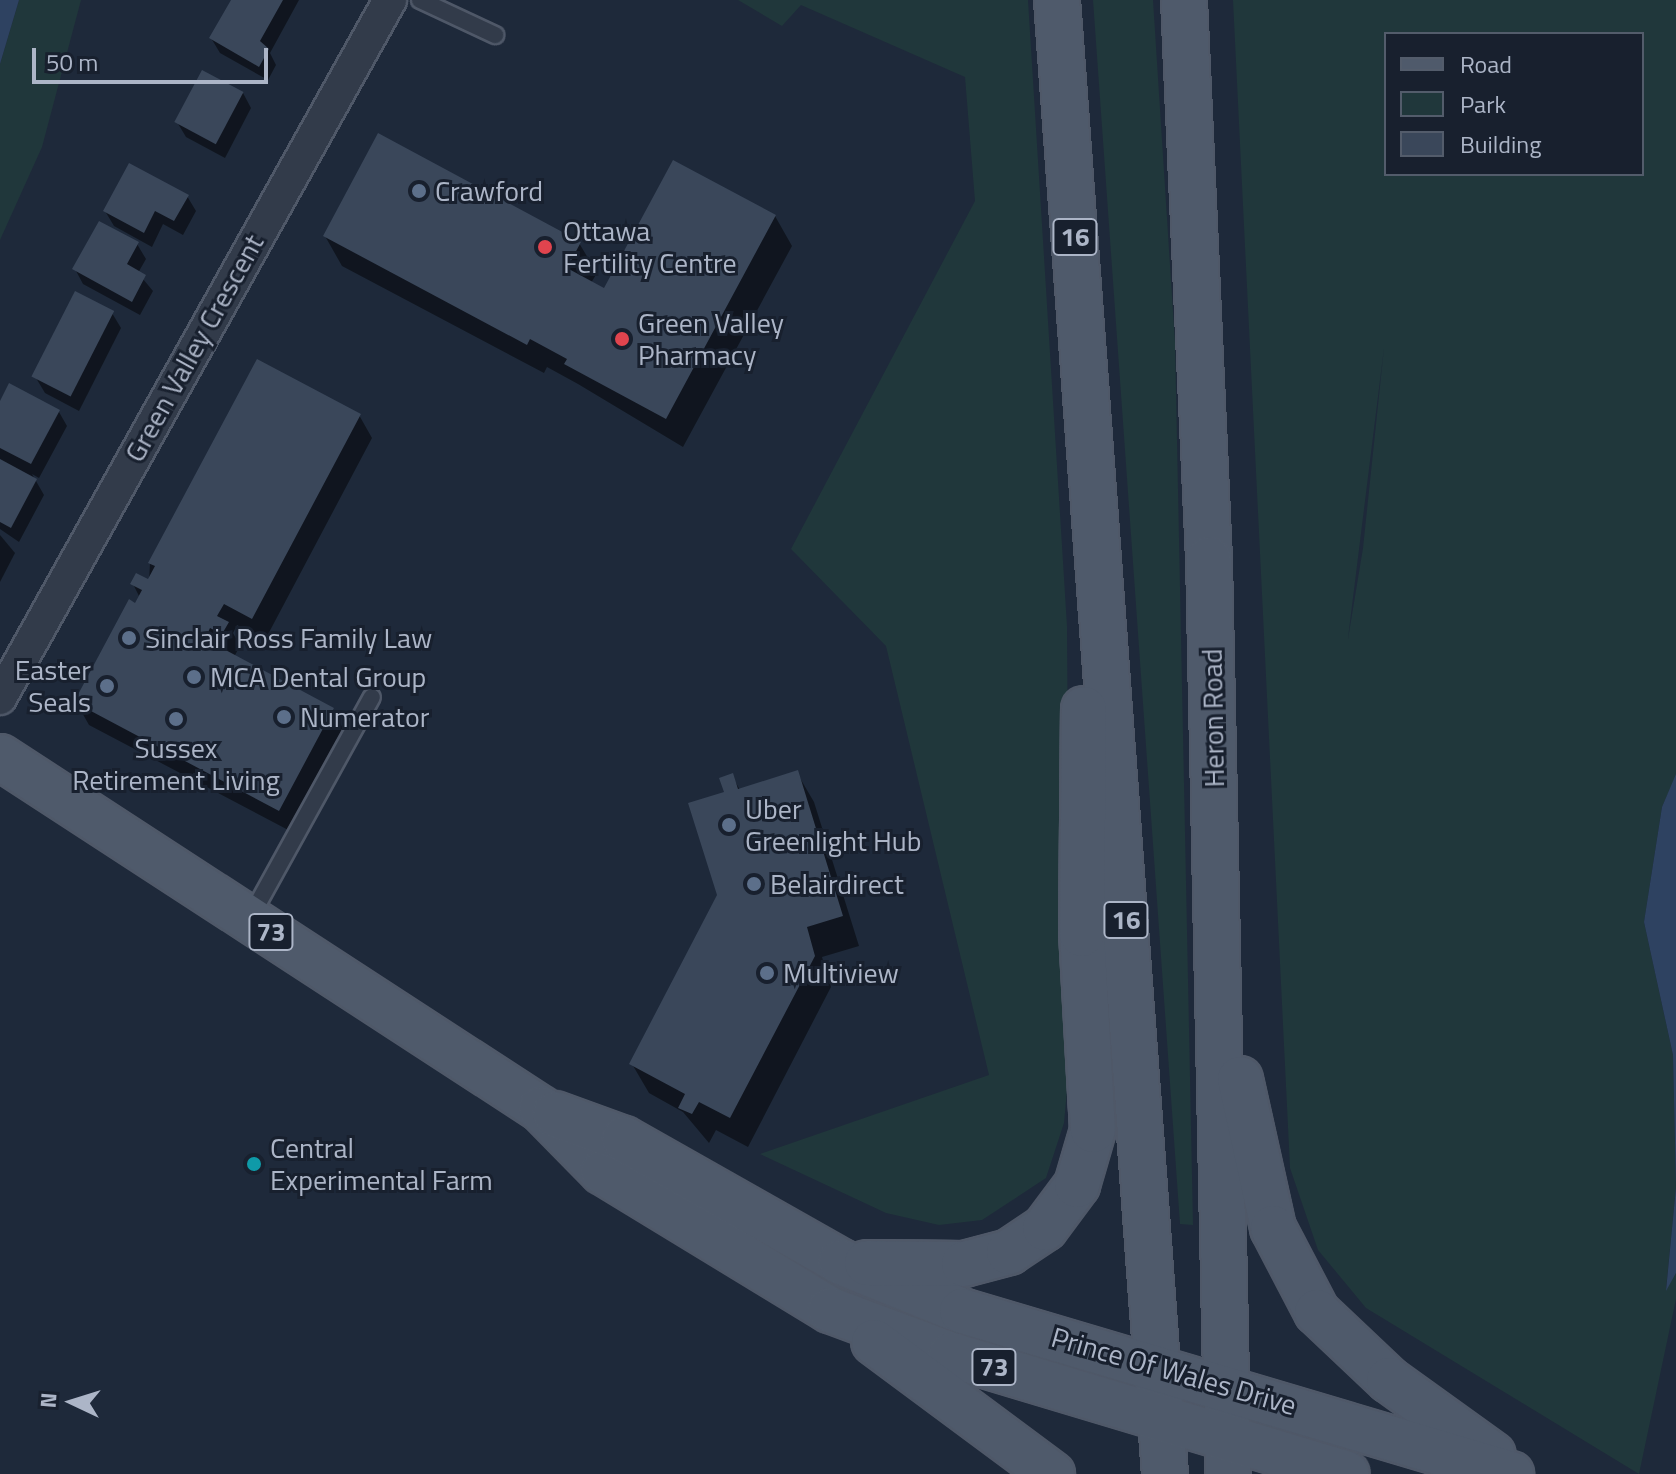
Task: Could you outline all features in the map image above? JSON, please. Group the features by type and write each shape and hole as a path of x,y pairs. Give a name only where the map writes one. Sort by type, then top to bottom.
{"main road":[{"name":"16","path":"1057,0 1165,1474"},
{"name":"Heron Road","path":"1184,0 1219,983 1227,1455"},
{"path":"841,1262 936,1265 1009,1252 1064,1208 1088,1157 1093,1099 1082,902 1093,474"},
{"name":"Prince Of Wales Drive","path":"0,757 541,1109 603,1172 830,1310 1160,1418 1227,1455 1347,1474"},
{"path":"1219,983 1273,1228 1288,1266 1339,1338 1519,1474"},
{"name":"Prince Of Wales Drive","path":"541,1109 624,1139 841,1262 962,1311 1224,1383 1511,1474"},
{"path":"830,1310 1052,1474"}],"street":[{"name":"Green Valley Crescent","path":"0,698 390,0"}],"lane":[{"path":"420,0 495,35"},
{"path":"250,918 372,697"}],"green space":[{"path":"19,0 81,0 42,147 0,240 0,64"},
{"path":"738,0 1028,0 1067,626 1070,1057 1064,1123 1046,1178 982,1220 939,1225 886,1213 760,1154 989,1075 886,646 791,549 975,201 965,77 801,5 782,26"},
{"path":"1093,0 1153,0 1175,343 1193,1225 1180,1224"},
{"path":"1233,0 1676,0 1676,776 1662,807 1644,922 1673,1055 1676,1187 1666,1289 1676,1273 1676,1299 1639,1474 1366,1308 1318,1250 1290,1168","holes":["1384,348 1363,548 1348,639"]}],"water":[{"path":"0,0 19,0 0,64"},
{"path":"1676,774 1676,1187 1673,1055 1644,922 1662,807"},
{"path":"1676,1187 1676,1273 1666,1291"}],"building":[{"path":"231,0 283,0 260,41 269,49 259,67 209,38"},
{"path":"202,70 243,92 216,144 174,122"},
{"path":"378,133 581,242 567,268 604,288 673,160 776,215 666,419 564,364 567,359 530,339 527,345 323,236"},
{"path":"129,163 189,195 174,221 155,211 144,233 103,211"},
{"path":"99,221 139,242 127,264 146,275 132,302 72,269"},
{"path":"75,291 114,311 71,397 31,377"},
{"path":"257,359 361,414 252,619 224,604 217,616 229,622 222,634 210,628 205,639 334,708 279,811 74,702 129,599 135,603 142,590 130,584 136,573 148,579 155,566 148,563"},
{"path":"9,383 60,410 31,464 0,448 0,401"},
{"path":"0,459 37,479 11,528 0,522"},
{"path":"798,770 843,916 807,927 815,956 730,1118 699,1102 692,1114 678,1108 685,1094 629,1064 717,895 688,803 724,792 719,778 733,773 738,789"}],"place":[{"name":"Crawford","path":"419,191"},
{"name":"Ottawa Fertility Centre","path":"545,247"},
{"name":"Green Valley Pharmacy","path":"622,339"},
{"name":"Sinclair Ross Family Law","path":"129,638"},
{"name":"MCA Dental Group","path":"194,677"},
{"name":"Easter Seals","path":"107,686"},
{"name":"Numerator","path":"284,717"},
{"name":"Sussex Retirement Living","path":"176,719"},
{"name":"Uber Greenlight Hub","path":"729,825"},
{"name":"Belairdirect","path":"754,884"},
{"name":"Multiview","path":"767,973"},
{"name":"Central Experimental Farm","path":"254,1164"}]}
